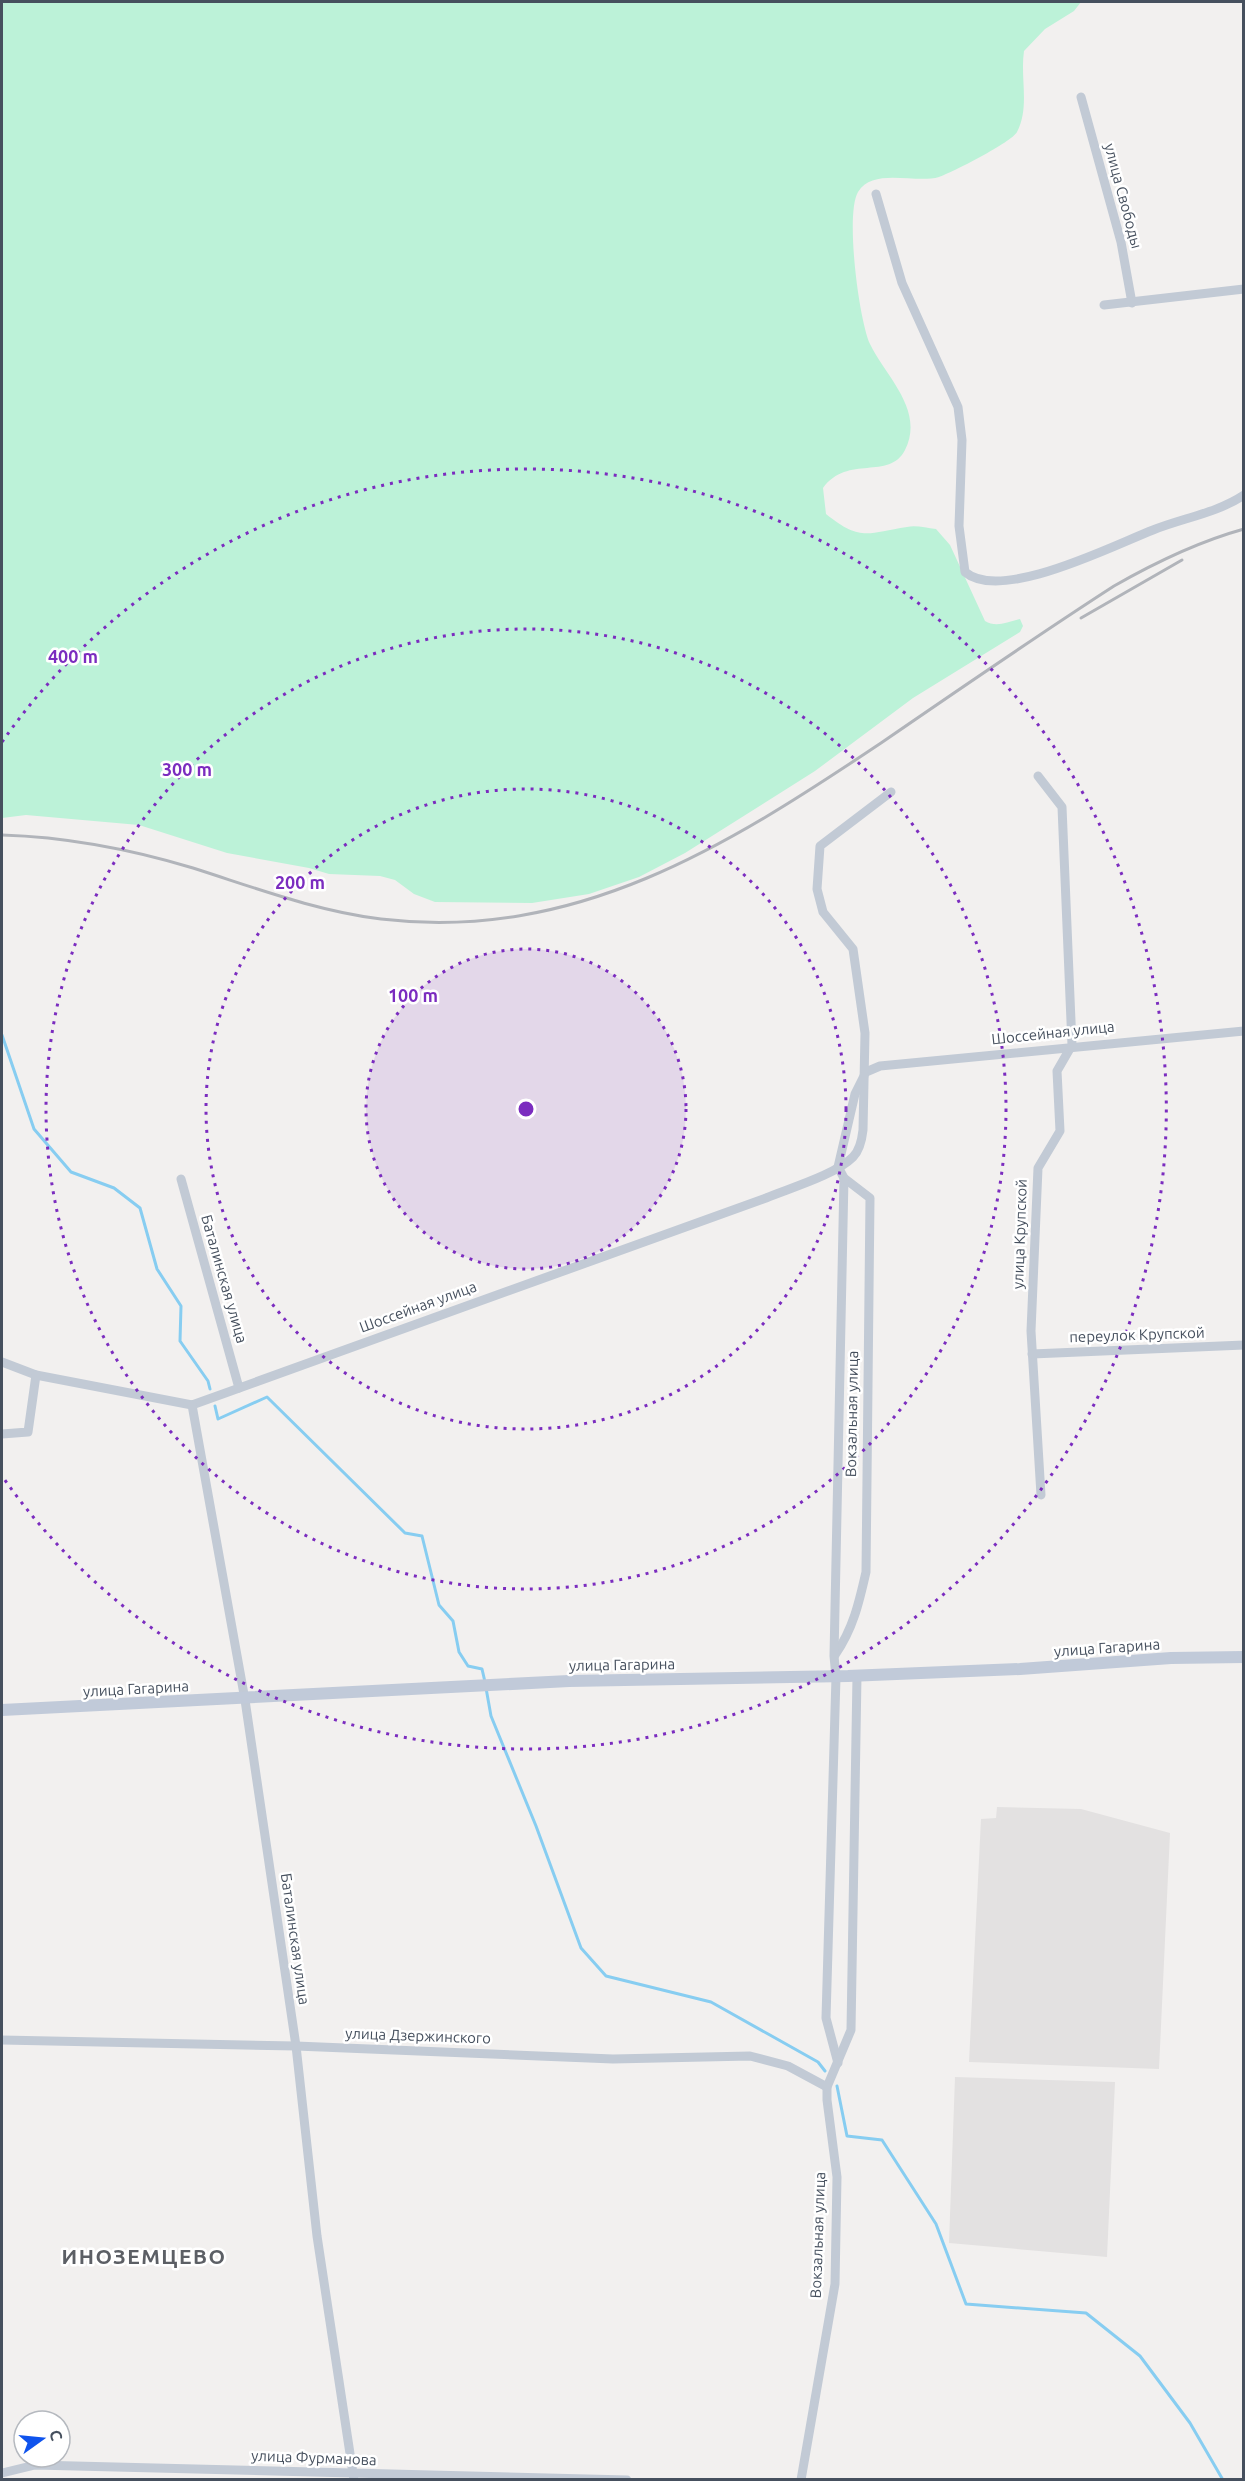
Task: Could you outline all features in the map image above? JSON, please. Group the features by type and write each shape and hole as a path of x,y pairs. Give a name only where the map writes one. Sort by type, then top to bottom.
{"main road":[{"name":"улица Гагарина","path":"2,1710 245,1700 468,1686 836,1677 1020,1669 1171,1658 1244,1657"}],"street":[{"name":"улица Свободы","path":"1080,97 1121,242 1132,303"},
{"path":"876,194 902,283 958,407 962,440 959,526 965,572 982,580 1016,579 1061,568 1154,530 1232,503 1244,495"},
{"path":"1104,305 1244,289"},
{"path":"1038,776 1062,807 1072,1045"},
{"path":"838,1167 854,1157 860,1145 866,1072 865,1033 853,949 823,912 817,889 820,846 891,792"},
{"name":"Шоссейная улица","path":"866,1072 879,1066 1072,1045 1244,1031"},
{"name":"улица Крупской","path":"1041,1495 1032,1354 1038,1168 1060,1131 1057,1071 1072,1045"},
{"path":"838,1167 855,1094 866,1072"},
{"name":"Шоссейная улица","path":"192,1405 766,1198 838,1167"},
{"name":"Вокзальная улица","path":"834,1656 848,1637 866,1572 870,1198 844,1178 838,1167"},
{"name":"Вокзальная улица","path":"838,2063 826,2018 836,1677 834,1656 844,1178"},
{"name":"Баталинская улица","path":"181,1179 239,1388"},
{"name":"переулок Крупской","path":"1032,1354 1244,1345"},
{"path":"2,1362 36,1375 192,1405"},
{"path":"2,1434 28,1432 36,1375"},
{"name":"Баталинская улица","path":"192,1405 245,1700 296,2046 317,2236 354,2477"},
{"name":"Вокзальная улица","path":"801,2480 835,2284 837,2177 827,2087 851,2030 857,1676"},
{"name":"улица Дзержинского","path":"2,2040 296,2046 613,2059 750,2056 788,2066 827,2087"},
{"name":"улица Фурманова","path":"2,2473 35,2465 354,2477 627,2480"}],"shaded area":[{"path":"997,1807 1081,1809 1170,1833 1159,2069 969,2062 981,1819 996,1818"},
{"path":"955,2077 1115,2082 1107,2257 949,2243"}],"green space":[{"path":"2,2 1081,2 1074,11 1045,29 1024,51 1023,113 1013,137 981,157 939,177 929,179 884,178 865,184 858,192 854,204 853,243 862,313 870,344 901,394 907,408 910,435 905,450 898,459 879,467 844,472 833,478 823,488 826,514 856,532 873,533 914,526 936,529 950,545 985,621 998,624 1020,619 1023,626 1020,632 913,698 815,771 685,853 639,877 589,894 532,903 435,902 414,894 395,880 380,876 329,874 309,868 227,853 139,825 26,815 2,818"}],"waterway":[{"path":"2,1035 34,1129 71,1172 114,1188 140,1208 157,1269 181,1306 180,1341 208,1381 210,1389"},
{"path":"215,1406 218,1419 267,1397 405,1533 422,1536 439,1605 453,1621 459,1652 468,1666 482,1669 485,1682"},
{"path":"486,1688 491,1716 536,1826 581,1948 606,1976 711,2002 818,2062 825,2071"},
{"path":"837,2086 847,2136 882,2140 936,2224 966,2304 1086,2313 1140,2356 1190,2423 1223,2480"}],"railway":[{"path":"2,835 74,841 146,855 310,905 381,919 452,922 520,916 584,901 646,878 707,850 823,781 1114,586 1177,553 1244,529"},
{"path":"1081,618 1182,560"}],"district":[{"name":"ИНОЗЕМЦЕВО","path":"144,2257"}]}
